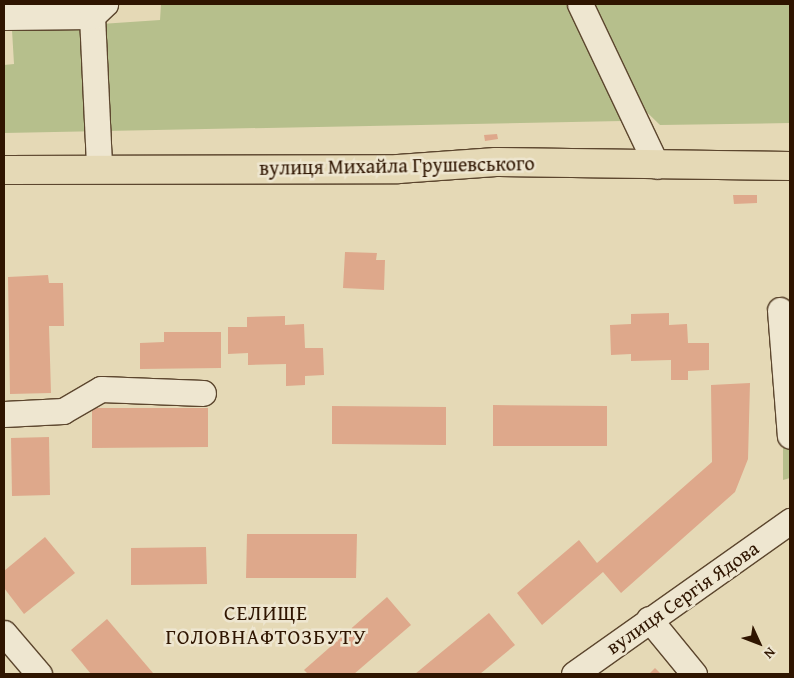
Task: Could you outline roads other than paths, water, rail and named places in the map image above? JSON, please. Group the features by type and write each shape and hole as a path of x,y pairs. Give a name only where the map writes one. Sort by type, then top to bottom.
{"main road":[{"name":"вулиця Михайла Грушевського","path":"4,170 99,167 398,169 496,162 657,166 790,166"}],"street":[{"path":"580,4 657,166"},
{"path":"4,18 99,10 99,167"},
{"path":"780,310 790,436"},
{"path":"4,414 63,411 101,389 203,393"},
{"name":"вулиця Сергія Ядова","path":"574,674 649,619 790,522"},
{"path":"649,619 694,674"},
{"path":"4,632 39,674"}],"district":[{"name":"СЕЛИЩЕ ГОЛОВНАФТОЗБУТУ","path":"266,625"}]}
